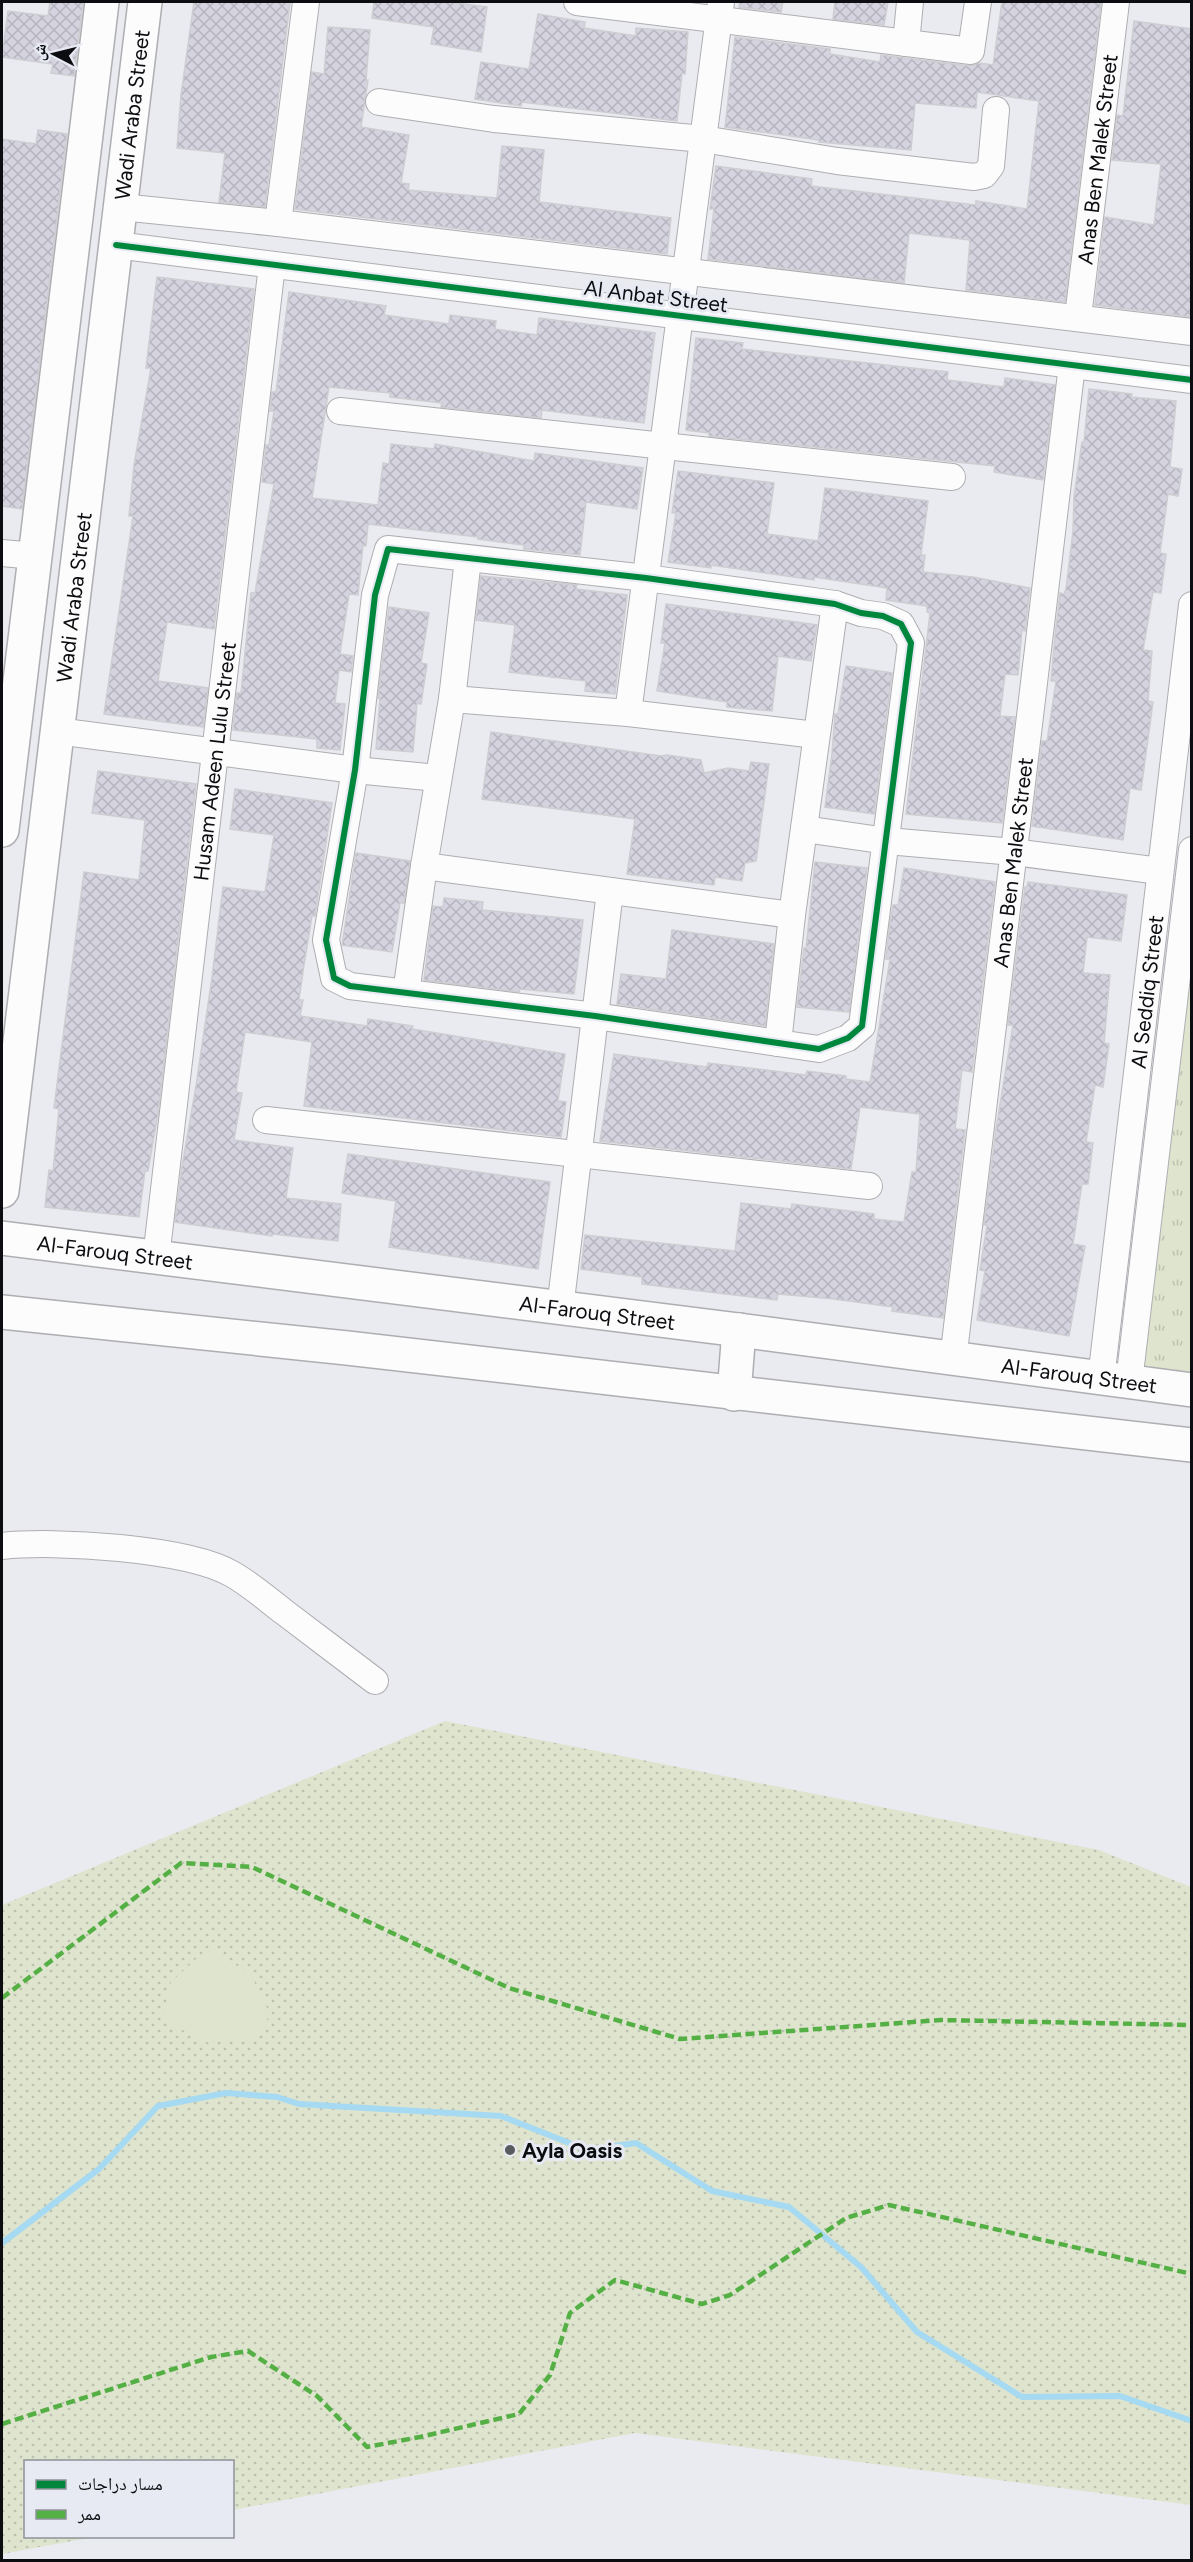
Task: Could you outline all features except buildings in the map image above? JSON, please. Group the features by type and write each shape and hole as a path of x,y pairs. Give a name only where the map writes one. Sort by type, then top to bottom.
{"main road":[{"name":"Wadi Araba Street","path":"2,830 102,2"},
{"name":"Wadi Araba Street","path":"2,1191 145,2"},
{"name":"Al-Farouq Street","path":"2,1238 739,1330 1191,1390"},
{"path":"2,1312 347,1348 1191,1445"},
{"path":"734,1394 739,1330"}],"street":[{"path":"278,223 306,2"},
{"path":"577,2 720,11 906,43 971,51 978,2"},
{"path":"906,43 910,2"},
{"name":"Anas Ben Malek Street","path":"1078,317 1116,2"},
{"path":"628,713 720,11"},
{"path":"379,102 494,119 703,139 837,161 974,177 984,175 991,166 996,110"},
{"name":"Al Anbat Street","path":"121,207 278,223 1191,332"},
{"name":"Al Anbat Street","path":"116,245 1191,380"},
{"name":"Husam Adeen Lulu Street","path":"156,1258 272,265"},
{"name":"Anas Ben Malek Street","path":"953,1360 1072,364"},
{"path":"340,411 952,477"},
{"path":"388,549 468,559 646,578 835,604 861,613 883,616 901,624 911,643 887,841 862,1026 848,1038 819,1049 595,1016 350,986 334,978 326,940 355,770 375,595 388,549"},
{"path":"2,553 35,556"},
{"path":"406,993 424,866 452,699 468,559"},
{"path":"778,1043 792,915 835,604"},
{"name":"Al Seddiq Street","path":"1115,1381 1160,871 1187,687 1191,605"},
{"path":"452,699 628,713 816,735"},
{"path":"57,731 355,770 438,778"},
{"path":"804,829 887,841 1014,852 1160,871"},
{"name":"Al Seddiq Street","path":"1115,1381 1191,850"},
{"path":"424,866 792,915"},
{"path":"560,1309 610,891"},
{"path":"266,1120 869,1186"},
{"path":"2,1545 45,1544 115,1548 157,1553 215,1566 232,1574 256,1591 375,1681"}],"green space":[{"path":"1191,850 1191,1391 1129,1382"},
{"path":"445,1721 1099,1850 1191,1887 1191,2505 635,2433 234,2510 234,2460 24,2460 24,2538 89,2538 2,2554 2,1905"},
{"path":"209,1947 251,1975 270,2014 257,2038 209,2043 162,2020 171,1982"}],"waterway":[{"path":"2,2243 99,2169 158,2106 226,2093 277,2097 299,2104 501,2116 587,2150 636,2143 712,2191 789,2207 861,2267 917,2332 1022,2397 1120,2396 1192,2421"}],"marked path":[{"path":"2,1998 181,1863 252,1867 509,1988 680,2039 941,2020 1192,2025"},
{"path":"2,2424 211,2357 248,2351 317,2396 367,2447 519,2414 550,2375 570,2313 615,2280 702,2304 730,2295 846,2218 889,2205 1192,2274"}],"cycle path":[{"path":"116,245 1192,380"},
{"path":"388,549 646,578 835,604 861,613 883,616 901,624 911,643 862,1026 848,1038 819,1049 595,1016 350,986 334,978 326,940 355,770 375,595 388,549"}],"place":[{"name":"Ayla Oasis","path":"510,2150"}]}
